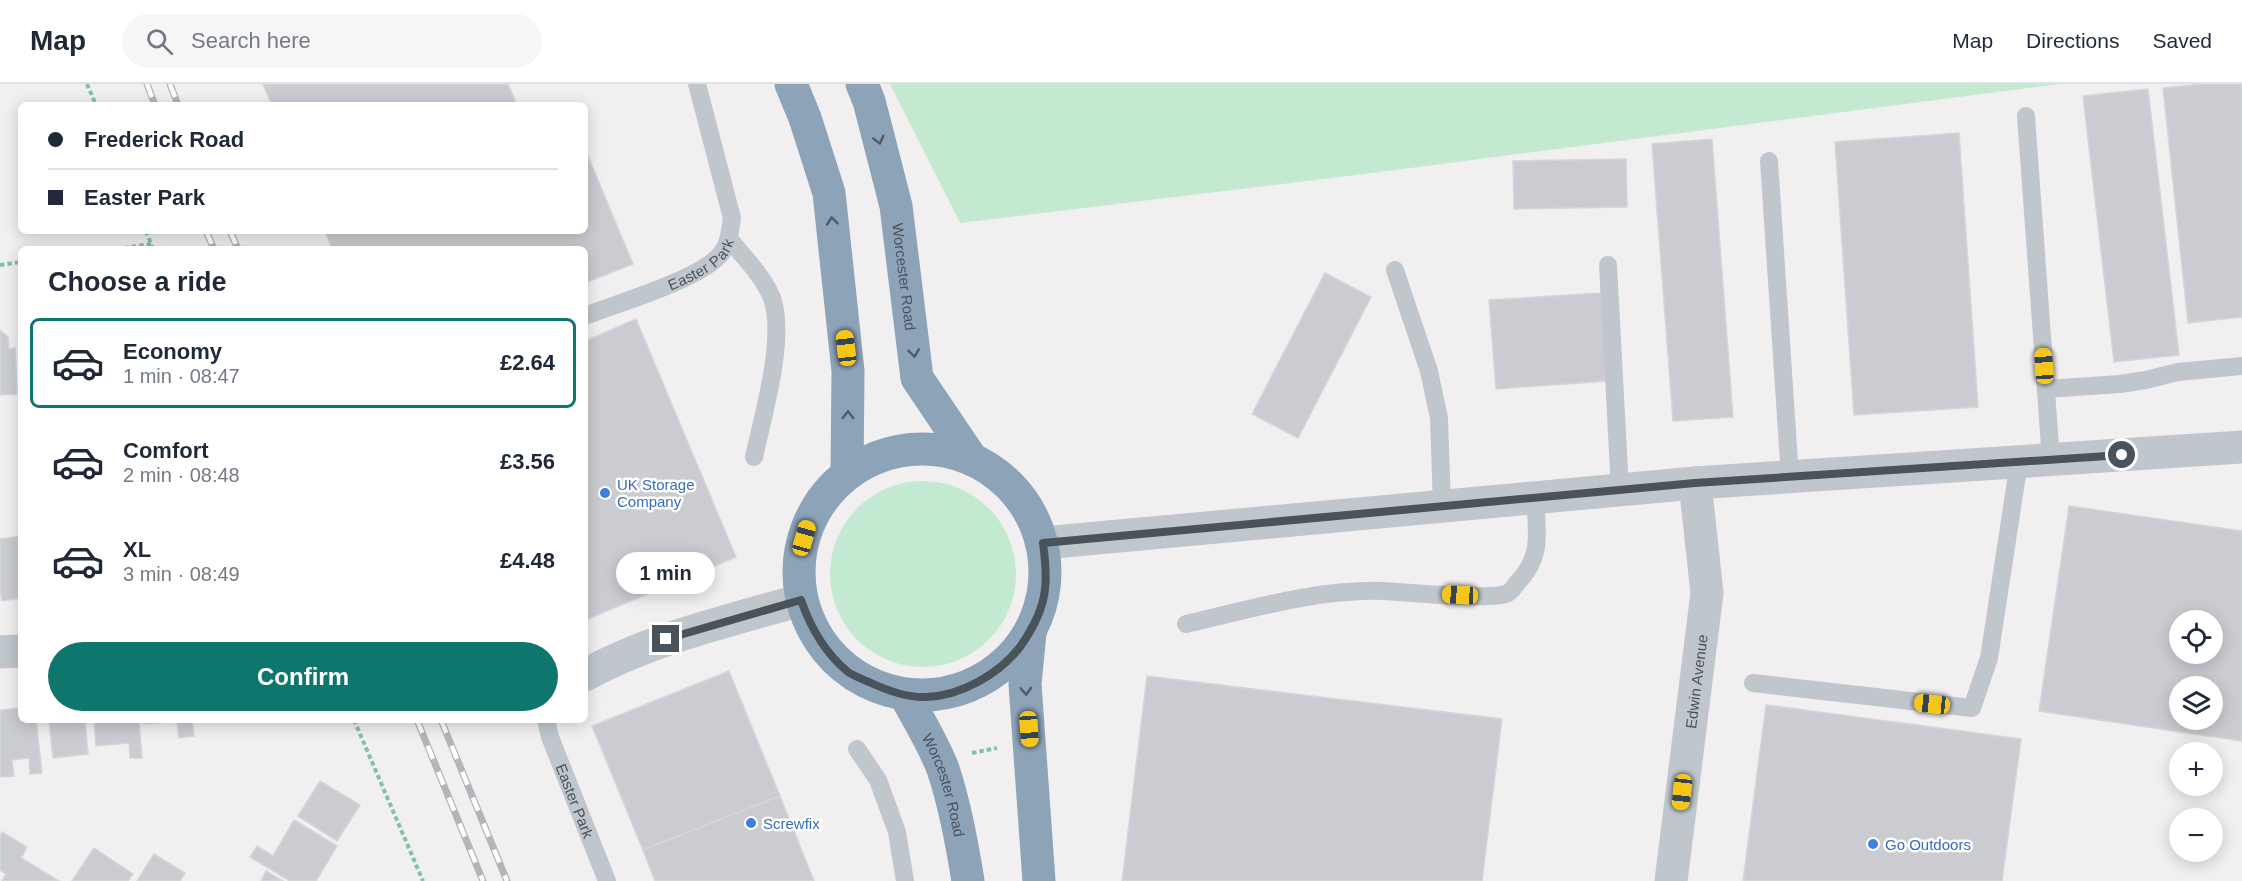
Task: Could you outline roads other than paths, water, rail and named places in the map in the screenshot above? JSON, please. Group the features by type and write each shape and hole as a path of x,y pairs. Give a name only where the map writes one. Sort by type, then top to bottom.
{"highway":[{"path":"791,84 805,118 829,193 848,371 847,473"},
{"name":"Worcester Road","path":"862,84 869,101 896,207 917,378 971,458"},
{"name":"Worcester Road","path":"907,449 939,450 971,458 998,474 1019,495 1034,519 1043,543 1046,566 1045,590 1030,633 1009,660 981,681 949,693 926,698 905,695 885,690 849,673 821,644 809,623 801,600 798,577 799,554 808,523 824,496 847,473 875,457 907,449"},
{"name":"Worcester Road","path":"1030,633 1025,684 1039,881"},
{"name":"Worcester Road","path":"905,695 926,731 942,768 959,826 968,881"}],"street":[{"path":"1043,543 1695,483 2242,447"},
{"name":"Edwin Avenue","path":"1671,881 1707,593 1695,483"},
{"path":"588,673 609,662 666,639 801,600"},
{"path":"0,652 18,651"}],"lane":[{"name":"Easter Park","path":"588,315 703,269 720,255 729,239 732,218 697,84"},
{"path":"2026,116 2051,460"},
{"path":"1769,161 1790,477"},
{"path":"729,239 762,279 772,299 776,322 773,370 754,457"},
{"path":"1608,265 1620,490"},
{"path":"1395,270 1432,383 1439,418 1442,507"},
{"path":"2046,389 2120,384 2178,372 2242,366"},
{"path":"1753,683 1972,708 1989,658 2019,462"},
{"path":"1186,624 1287,600 1331,593 1381,591 1479,596 1507,594 1527,573 1538,550 1535,498"},
{"name":"Easter Park","path":"547,723 550,737 607,881"},
{"path":"857,749 878,780 897,832 905,881"}],"railway":[{"path":"147,84 154,102"},
{"path":"170,84 177,102"},
{"path":"207,234 213,246"},
{"path":"231,234 237,246"},
{"path":"418,723 483,881"},
{"path":"442,723 507,881"}],"place":[{"name":"UK Storage Company","path":"605,493"},
{"name":"Screwfix","path":"751,823"},
{"name":"Go Outdoors","path":"1873,844"}]}
